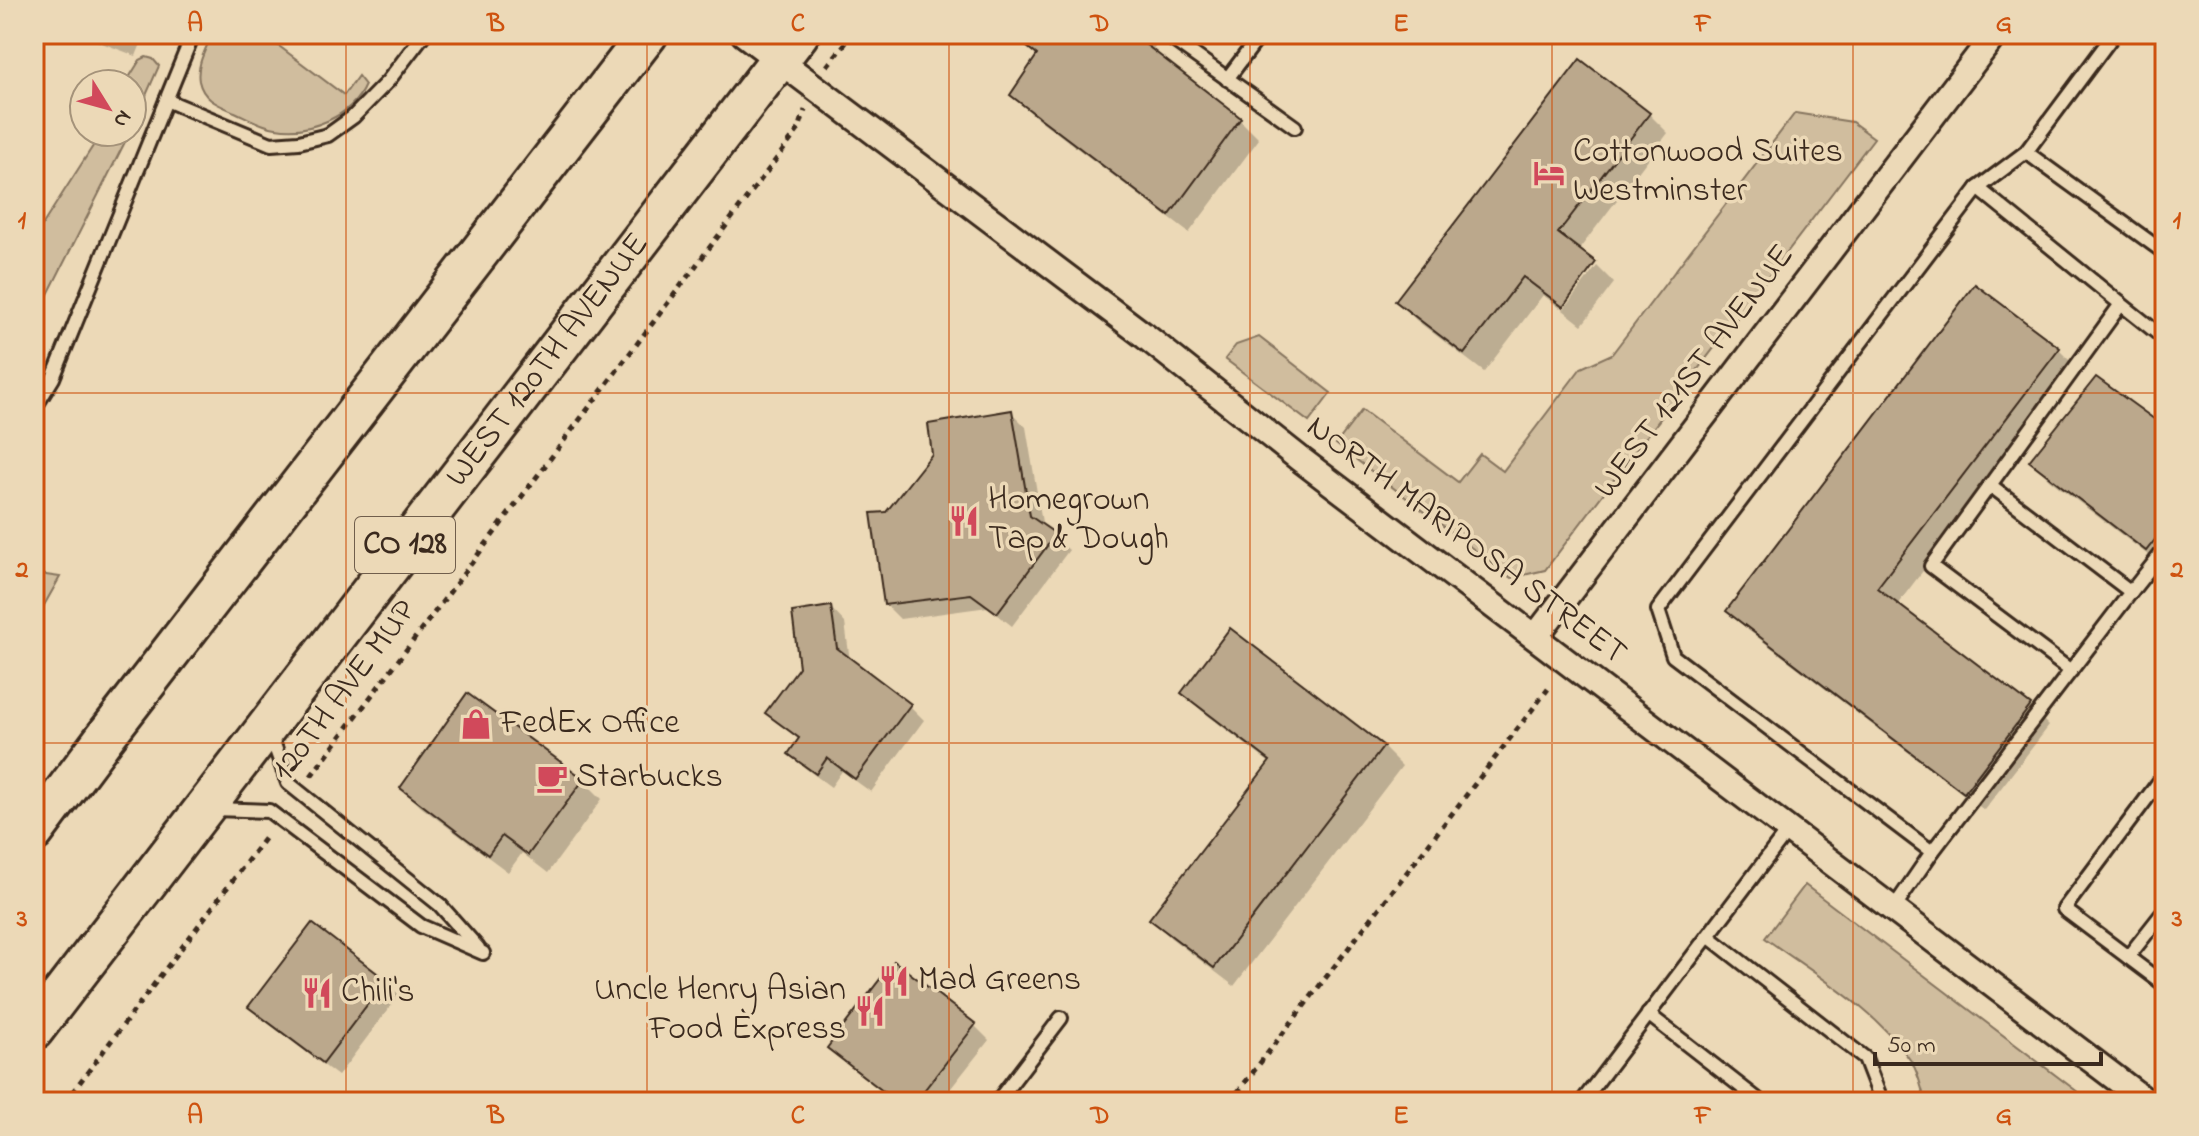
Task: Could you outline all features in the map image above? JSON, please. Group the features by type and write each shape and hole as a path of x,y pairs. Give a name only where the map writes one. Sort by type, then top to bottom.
{"main road":[{"path":"34,832 648,34"},
{"name":"WEST 120TH AVENUE","path":"34,1030 788,48"}],"street":[{"name":"NORTH MARIPOSA STREET","path":"744,34 788,48 812,85 2147,1102"},
{"name":"WEST 121ST AVENUE","path":"1536,636 1995,34"}],"lane":[{"path":"34,409 53,378 193,34"},
{"path":"166,100 271,144 328,135 353,117 388,81 424,34"},
{"path":"1165,34 1295,127"},
{"path":"1227,79 1261,34"},
{"path":"1932,852 1673,656 1658,610 1978,188 2026,152 2114,34"},
{"path":"2026,152 2165,253"},
{"path":"1978,188 2165,339"},
{"path":"2071,671 1931,566 2121,304"},
{"path":"1990,485 2131,592"},
{"path":"1893,909 1932,852 2165,549"},
{"path":"203,808 269,811 421,926 483,953 440,905 288,783 267,724"},
{"path":"2165,774 2064,909 2165,985"},
{"path":"1582,1102 1789,829"},
{"path":"2128,957 2165,910"},
{"path":"1708,936 1865,1058 1882,1102"},
{"path":"1648,1014 1761,1102"},
{"path":"997,1102 1061,1018"}],"path":[{"name":"120TH AVE MUP","path":"299,792 799,129 812,85 853,34"},
{"path":"1230,1102 1548,689"},
{"name":"120TH AVE MUP","path":"65,1102 279,819"}],"shaded area":[{"path":"212,34 263,34 344,95 358,76 365,85 350,106 328,121 302,128 265,126 218,104 201,88 199,69"},
{"path":"146,57 153,59 159,66 148,91 148,68 135,68"},
{"path":"1795,113 1852,122 1874,138 1545,570 1511,578 1336,444 1362,410 1458,482 1480,454 1503,471 1581,368 1612,354"},
{"path":"92,148 122,148 34,322 34,238"},
{"path":"1259,337 1331,393 1309,422 1225,359 1236,345"},
{"path":"39,574 60,577 34,623 34,577"},
{"path":"1805,885 2091,1102 1926,1102 1911,1061 1897,1042 1843,994 1765,938"}],"building":[{"path":"1011,34 1132,34 1241,118 1169,216 1010,95 1037,55"},
{"name":"Cottonwood Suites Westminster","path":"1580,59 1650,113 1558,233 1596,262 1563,307 1523,277 1464,354 1395,301"},
{"path":"1975,284 2060,348 1877,588 2031,705 1964,793 1726,611"},
{"path":"2096,377 2165,427 2165,527 2146,551 2029,461"},
{"path":"1012,410 1030,516 1056,534 997,613 971,594 884,605 871,513 886,512 932,454 928,424"},
{"path":"831,606 837,648 911,704 855,779 827,758 816,774 788,754 799,738 765,713 799,667 792,612"},
{"path":"1230,628 1384,746 1214,968 1149,919 1270,761 1181,693"},
{"path":"467,693 584,779 528,855 502,836 488,855 400,788"},
{"name":"Chili's","path":"312,923 386,980 323,1063 248,1007"},
{"path":"894,961 976,1024 915,1102 897,1102 827,1048"}],"place":[{"name":"Cottonwood Suites Westminster","path":"1549,173"},
{"name":"Homegrown Tap & Dough","path":"964,521"},
{"name":"FedEx Office","path":"476,724"},
{"name":"Starbucks","path":"552,778"},
{"name":"Mad Greens","path":"894,981"},
{"name":"Chili's","path":"317,993"},
{"name":"Uncle Henry Asian Food Express","path":"870,1011"}]}
